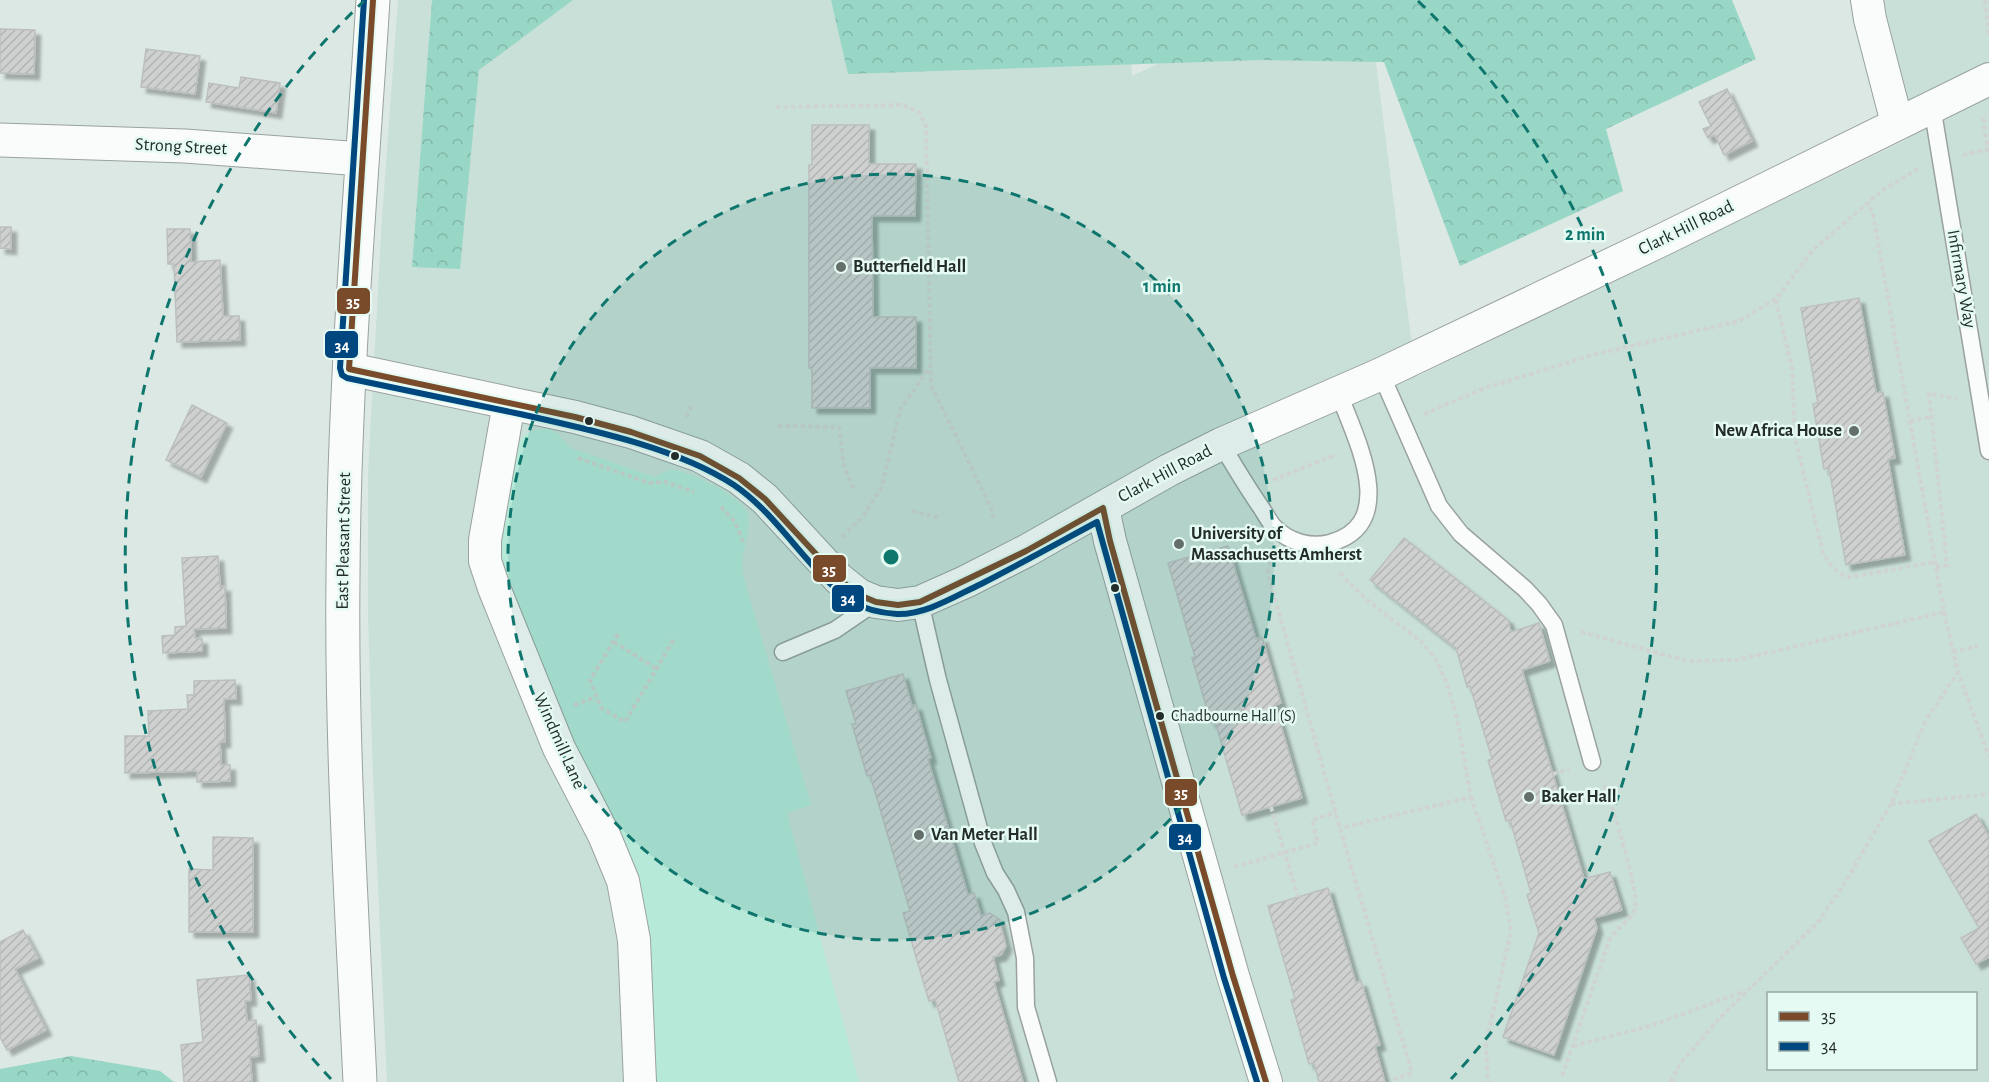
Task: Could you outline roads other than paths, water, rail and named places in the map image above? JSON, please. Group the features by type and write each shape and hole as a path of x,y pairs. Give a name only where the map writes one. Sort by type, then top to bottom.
{"main road":[{"name":"East Pleasant Street","path":"360,1082 345,774 342,576 349,369 373,0"},
{"name":"Strong Street","path":"0,140 185,146 362,159"}],"street":[{"path":"1867,0 1897,123"},
{"name":"Clark Hill Road","path":"349,369 632,432 708,460 739,478 765,499 820,559 859,595 876,602 898,605 920,602 1006,562 1169,470 1221,444 1339,394 1662,240 1989,79"},
{"name":"Windmill Lane","path":"510,403 487,525 485,561 559,748 604,835 623,881 634,940 640,1082"},
{"path":"1103,508 1110,542 1233,976 1266,1082"}],"lane":[{"name":"Infirmary Way","path":"1932,106 1989,451"},
{"path":"1381,374 1439,506 1461,534 1539,604 1554,625 1592,762"},
{"path":"1221,444 1274,528 1290,540 1321,545 1336,541 1357,529 1366,512 1369,496 1368,477 1339,394"},
{"path":"783,652 834,630 876,602"},
{"path":"920,602 927,638 983,843 990,863 1016,912 1025,958 1026,1007 1048,1082"}],"place":[{"name":"Butterfield Hall","path":"841,267"},
{"name":"New Africa House","path":"1854,431"},
{"name":"University of Massachusetts Amherst","path":"1179,544"},
{"name":"Chadbourne Hall (S)","path":"1160,716"},
{"name":"Baker Hall","path":"1529,797"},
{"name":"Van Meter Hall","path":"919,835"}]}
